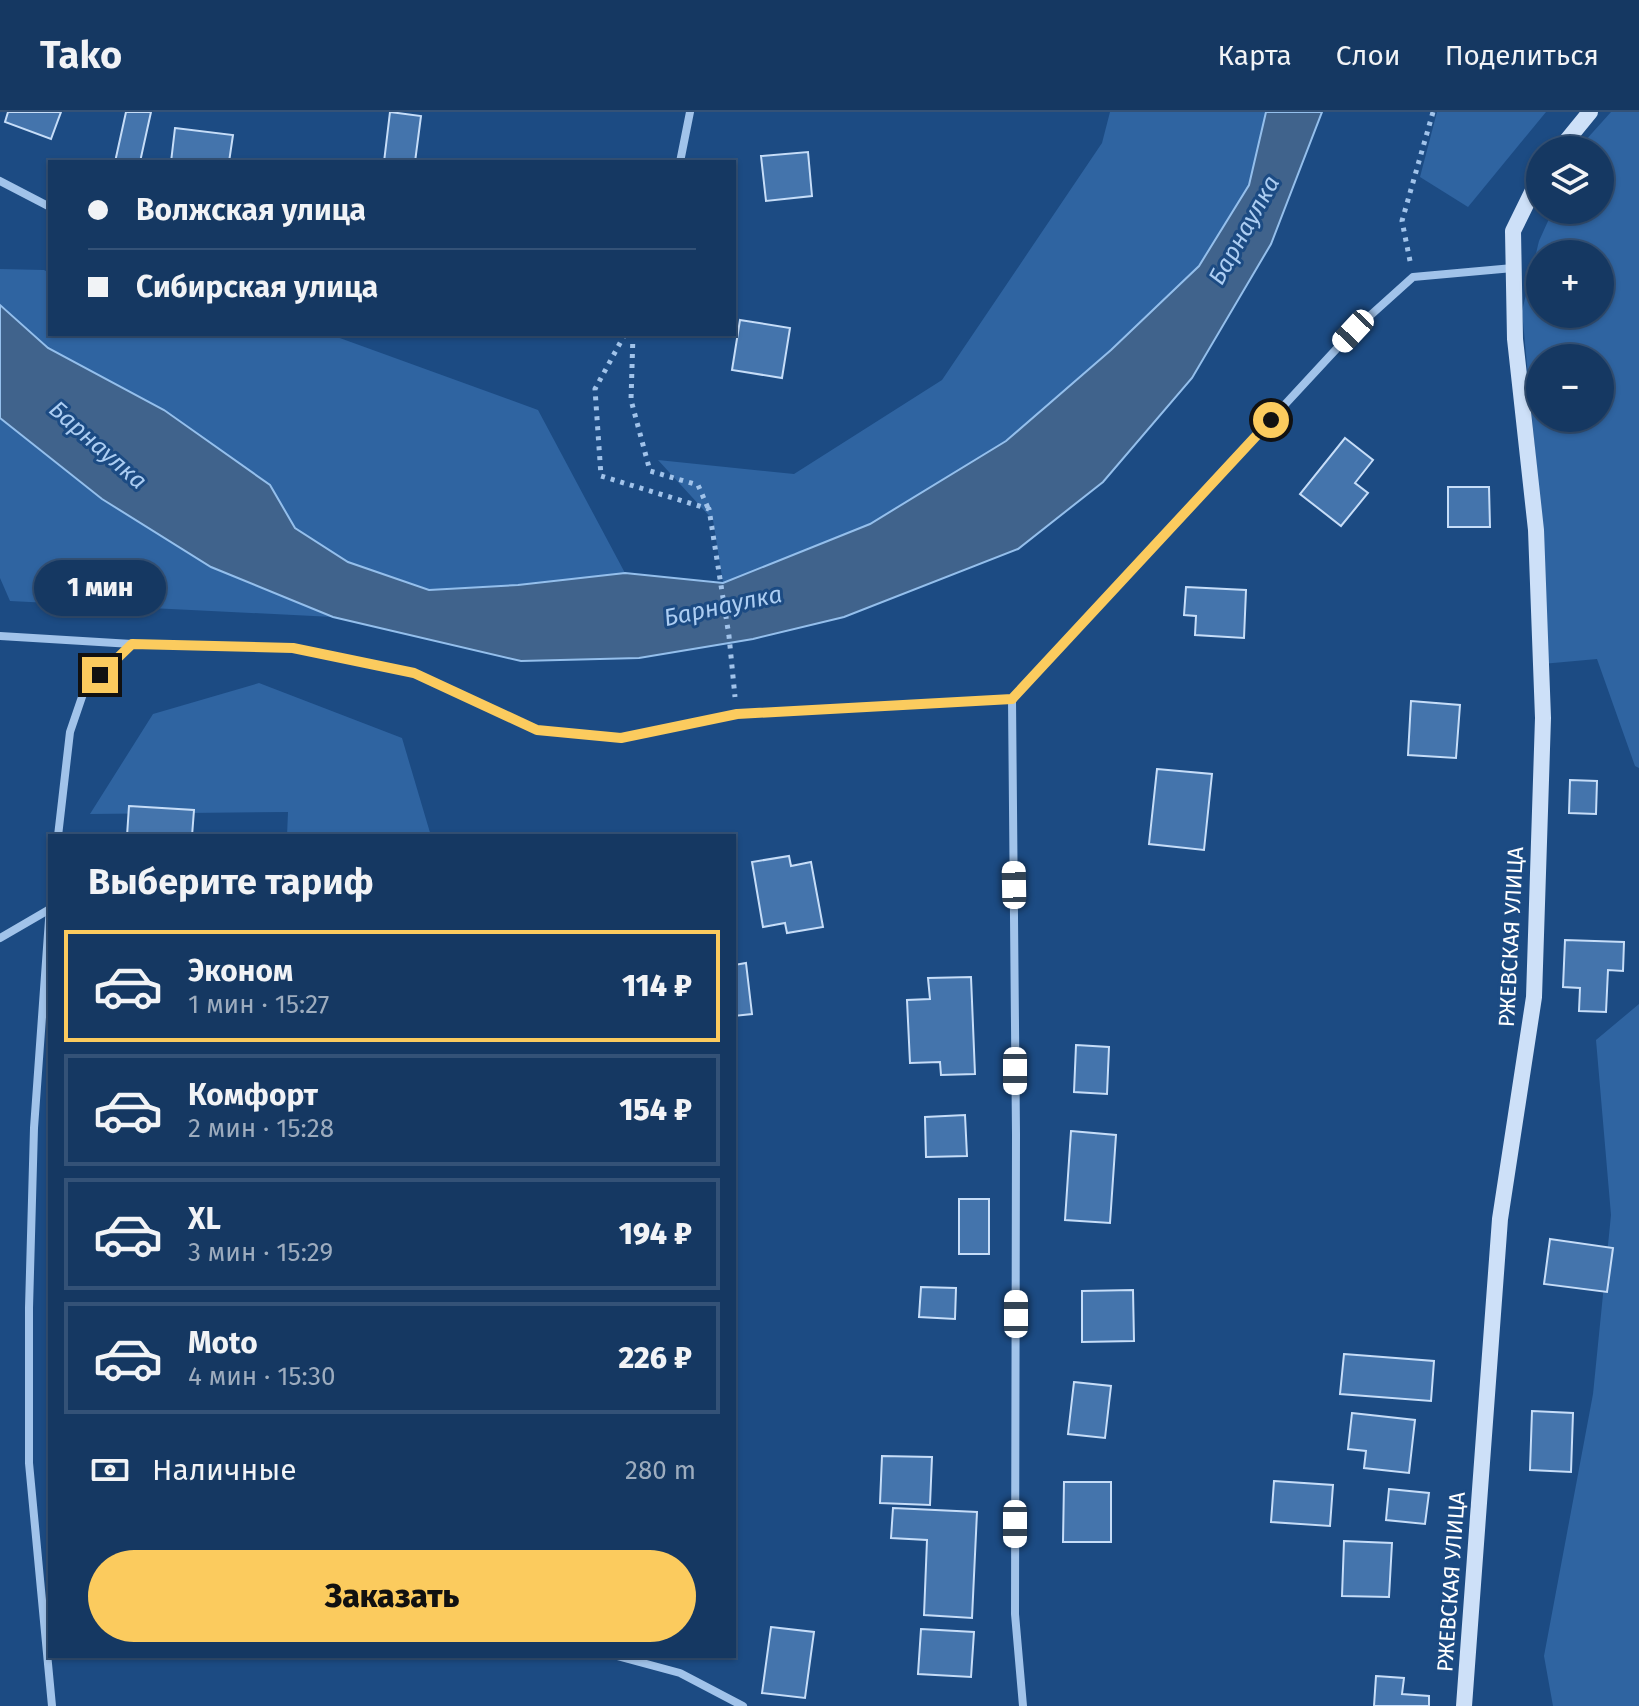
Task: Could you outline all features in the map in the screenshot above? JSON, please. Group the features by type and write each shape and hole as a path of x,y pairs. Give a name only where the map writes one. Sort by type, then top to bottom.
{"main road":[{"path":"1570,136 1590,112"},
{"name":"РЖЕВСКАЯ УЛИЦА","path":"1464,1706 1500,1219 1534,997 1543,718 1536,530 1515,339 1513,231 1526,205"}],"street":[{"path":"680,160 690,112"},
{"path":"0,181 48,206"},
{"path":"1023,1706 1015,1614 1016,1134 1012,699 1353,331 1413,277 1514,268"},
{"path":"0,636 132,644 293,648 414,673 537,730 621,738 737,714 1012,699"},
{"path":"58,834 70,732 84,691 132,644"},
{"path":"0,938 48,908"},
{"path":"48,935 34,1128 29,1463 52,1706"},
{"path":"624,1658 680,1673 743,1706"}],"path":[{"path":"1413,277 1402,221 1433,112"},
{"path":"624,336 595,389 601,476 709,509"},
{"path":"633,336 631,400 650,471 698,485 709,509 729,636 737,714"}],"shaded area":[{"path":"1110,112 1266,112 1249,185 1199,266 1111,350 1006,441 870,524 723,583 713,520 658,460 794,474 942,380 1102,143"},
{"path":"1437,112 1546,112 1468,207 1420,177"},
{"path":"1611,112 1639,112 1639,768 1635,766 1597,659 1542,664 1543,536 1533,432 1614,432 1614,344 1526,344 1526,354 1522,311 1526,295 1526,328 1614,328 1614,240 1539,240 1547,224 1614,224 1614,136 1589,136"},
{"path":"0,269 44,270 48,272 48,336 337,337 538,410 625,573 518,585 429,590 348,562 295,528 270,485 164,410 48,348 0,305"},
{"path":"0,418 102,499 211,567 333,617 10,601 0,578"},
{"path":"259,683 402,738 430,834 287,834 288,812 90,814 153,714"},
{"path":"1639,1004 1639,1706 1553,1706 1544,1656 1593,1394 1611,1215 1596,1040"}],"water":[{"name":"Барнаулка","path":"1266,112 1322,112 1271,244 1192,378 1103,482 1018,549 844,617 753,639 639,658 521,661 333,617 211,567 102,499 0,418 0,305 48,348 164,410 270,485 295,528 348,562 429,590 518,585 625,573 723,583 870,524 1006,441 1111,350 1199,266 1249,185"}],"building":[{"path":"8,112 61,112 51,139 5,122"},
{"path":"126,112 151,112 140,160 115,160"},
{"path":"390,112 421,116 415,160 384,160"},
{"path":"175,128 233,135 229,160 171,160"},
{"path":"808,152 812,196 766,201 761,156"},
{"path":"740,320 790,328 782,378 732,370"},
{"path":"1345,438 1373,460 1355,483 1368,493 1341,526 1300,494"},
{"path":"1448,487 1489,487 1490,527 1448,527"},
{"path":"1186,587 1246,590 1244,638 1195,635 1196,616 1184,615"},
{"path":"1411,701 1460,705 1456,758 1408,755"},
{"path":"1157,769 1212,774 1204,850 1149,844"},
{"path":"1570,780 1597,781 1596,814 1569,813"},
{"path":"129,806 194,810 192,834 127,834"},
{"path":"789,856 791,866 811,862 823,927 787,933 785,923 763,927 752,862"},
{"path":"1565,940 1624,942 1623,971 1608,970 1606,1012 1579,1011 1580,988 1563,987"},
{"path":"746,963 752,1014 736,1016 736,965"},
{"path":"971,977 975,1074 941,1075 940,1062 910,1063 907,1000 930,999 928,978"},
{"path":"1076,1045 1109,1047 1107,1094 1074,1092"},
{"path":"965,1115 967,1156 926,1157 925,1117"},
{"path":"1071,1131 1116,1135 1110,1223 1065,1220"},
{"path":"959,1199 989,1199 989,1254 959,1254"},
{"path":"1550,1239 1613,1248 1607,1292 1544,1284"},
{"path":"921,1287 956,1288 955,1319 919,1317"},
{"path":"1133,1290 1134,1341 1082,1342 1082,1291"},
{"path":"1344,1354 1434,1361 1431,1401 1340,1394"},
{"path":"1074,1382 1111,1386 1105,1438 1068,1434"},
{"path":"1532,1411 1573,1413 1571,1472 1530,1470"},
{"path":"1352,1413 1415,1420 1409,1473 1364,1468 1366,1451 1348,1449"},
{"path":"882,1456 932,1457 930,1505 880,1503"},
{"path":"1274,1481 1333,1485 1330,1526 1271,1522"},
{"path":"1064,1482 1111,1482 1111,1542 1063,1542"},
{"path":"1389,1489 1429,1493 1425,1524 1386,1520"},
{"path":"893,1508 977,1512 972,1618 924,1615 927,1540 891,1538"},
{"path":"1344,1541 1392,1543 1389,1597 1342,1596"},
{"path":"771,1627 814,1632 805,1698 762,1693"},
{"path":"921,1629 974,1632 971,1677 918,1674"},
{"path":"1376,1676 1404,1678 1402,1694 1429,1696 1429,1706 1374,1706"}],"route":[{"path":"100,675 132,644 293,648 414,673 537,730 621,738 737,714 1012,699 1271,420"}]}
